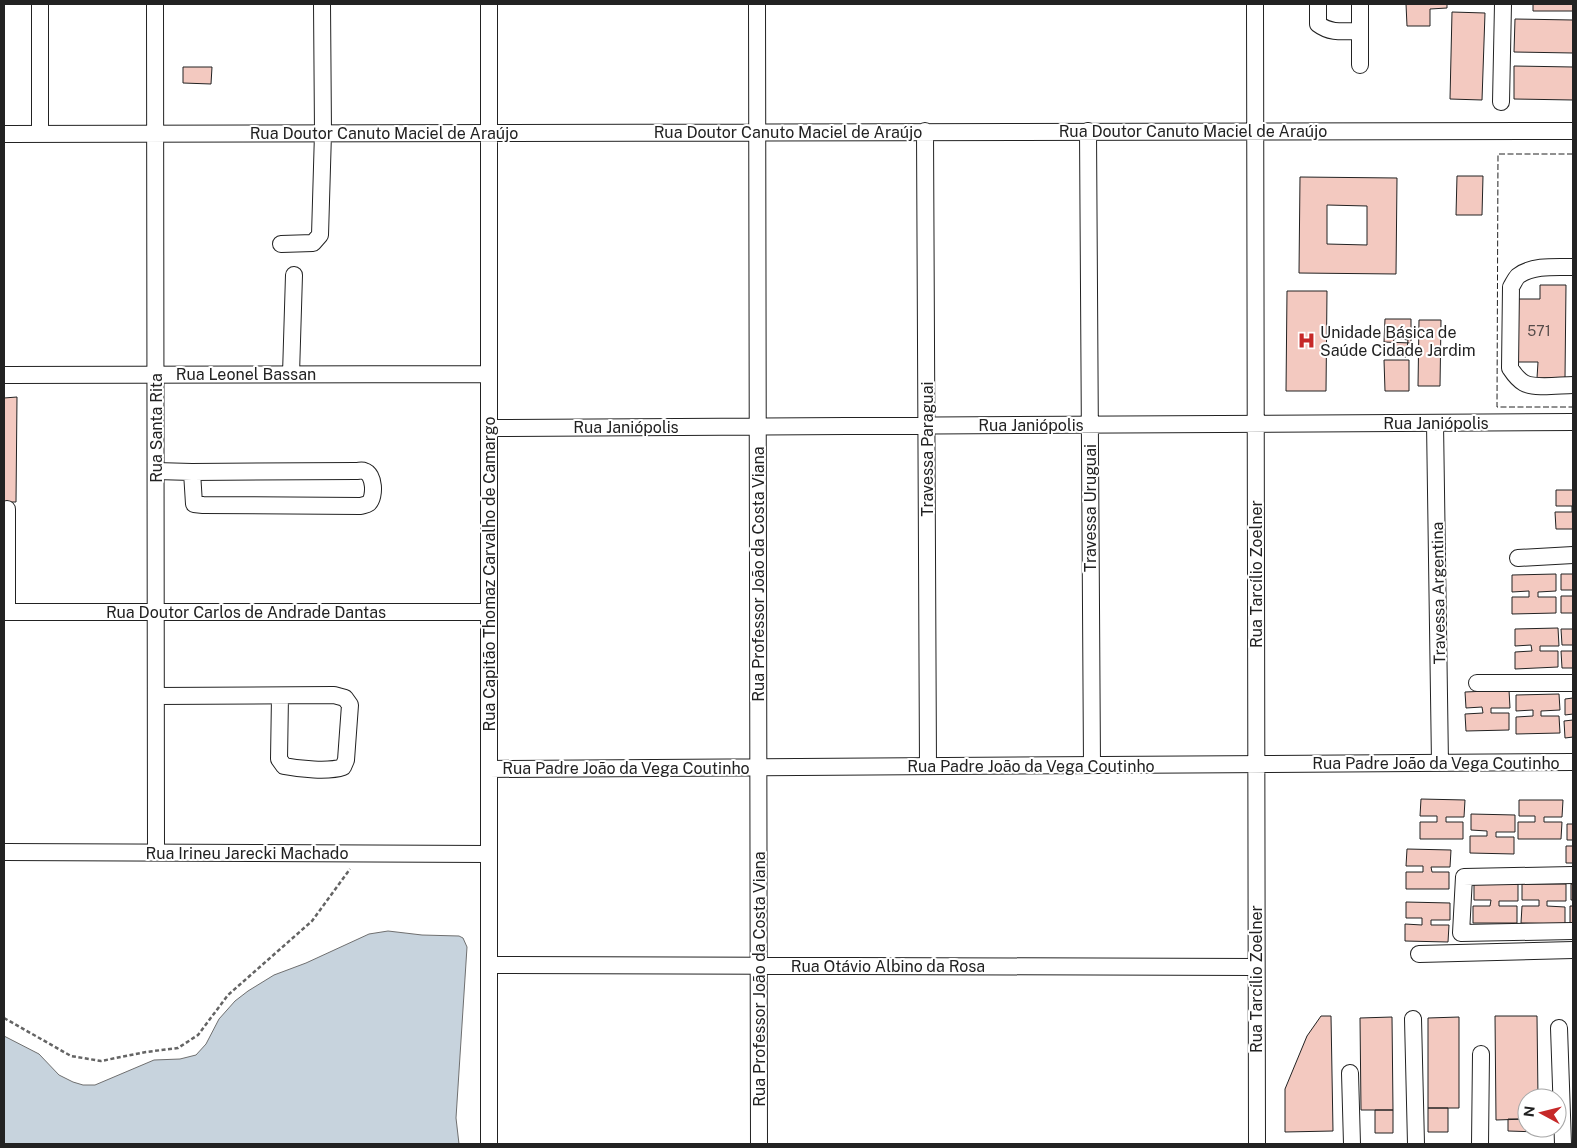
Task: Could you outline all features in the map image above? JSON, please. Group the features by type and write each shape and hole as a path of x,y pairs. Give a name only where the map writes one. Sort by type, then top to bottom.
{"street":[{"path":"40,4 40,134"},
{"name":"Rua Santa Rita","path":"155,4 156,853"},
{"path":"281,244 313,243 320,235 323,133 322,4"},
{"name":"Rua Capitão Thomaz Carvalho de Camargo","path":"489,4 489,1144"},
{"name":"Rua Professor João da Costa Viana","path":"757,4 759,1144"},
{"name":"Rua Tarcílio Zoelner","path":"1255,4 1257,1144"},
{"path":"1318,4 1318,24 1324,28 1332,31 1360,31"},
{"path":"1360,4 1360,65"},
{"path":"1501,102 1504,4"},
{"name":"Travessa Paraguai","path":"925,131 928,766"},
{"name":"Travessa Uruguai","path":"1088,131 1092,765"},
{"name":"Rua Doutor Canuto Maciel de Araújo","path":"4,134 1573,131"},
{"path":"1573,267 1545,267 1517,277 1511,287 1510,368 1515,376 1525,384 1544,386 1573,385"},
{"path":"291,374 294,276"},
{"name":"Rua Leonel Bassan","path":"4,375 489,374"},
{"name":"Rua Janiópolis","path":"489,428 1573,422"},
{"name":"Travessa Argentina","path":"1435,423 1440,763"},
{"path":"156,471 364,471 370,475 373,481 371,501 367,505 361,506 194,504 192,472"},
{"path":"5,612 7,509"},
{"path":"1518,558 1573,555"},
{"name":"Rua Doutor Carlos de Andrade Dantas","path":"5,612 489,612"},
{"path":"1478,683 1573,683"},
{"path":"156,696 334,695 345,698 350,705 346,760 343,767 336,770 284,766 279,759 280,696"},
{"name":"Rua Padre João da Vega Coutinho","path":"489,769 1573,762"},
{"name":"Rua Irineu Jarecki Machado","path":"4,852 489,854"},
{"path":"1573,875 1464,877 1461,933 1573,931"},
{"path":"1418,954 1573,950"},
{"name":"Rua Otávio Albino da Rosa","path":"490,965 1256,968"},
{"path":"1413,1019 1416,1144"},
{"path":"1559,1028 1563,1144"},
{"path":"1480,1144 1481,1054"},
{"path":"1350,1073 1352,1144"}],"path":[{"path":"4,1018 71,1056 101,1061 178,1048 198,1034 228,995 312,921 362,854"}],"shaded area":[{"path":"388,931 422,935 459,936 463,938 467,947 456,1118 459,1144 4,1144 4,1036 39,1054 59,1075 83,1085 95,1085 154,1060 180,1059 196,1055 206,1044 219,1019 235,1001 248,991 274,975 306,963 369,934"}],"building":[{"path":"1406,4 1447,4 1447,8 1430,9 1430,26 1407,26"},
{"path":"1533,4 1573,4 1573,11 1533,11"},
{"path":"1452,12 1485,13 1482,100 1450,99"},
{"path":"1515,19 1573,20 1573,53 1514,52"},
{"path":"1514,66 1573,67 1573,100 1514,99"},
{"path":"183,67 212,67 211,84 183,83"},
{"path":"1457,176 1483,176 1482,215 1456,215"},
{"path":"1300,177 1397,178 1396,274 1299,273","holes":["1327,205 1367,206 1367,245 1327,244"]},
{"path":"1540,285 1566,285 1565,378 1537,378 1538,362 1512,362 1512,299 1540,299"},
{"name":"Unidade Básica de Saúde Cidade Jardim","path":"1287,291 1327,291 1326,391 1286,391"},
{"path":"1385,319 1411,319 1411,343 1384,342"},
{"path":"1419,320 1441,320 1440,386 1418,386"},
{"path":"1394,338 1408,340 1406,357 1392,356"},
{"path":"1384,360 1409,360 1409,391 1385,391"},
{"path":"17,397 16,502 4,502 4,398"},
{"path":"1556,490 1573,490 1573,529 1556,529 1555,512 1572,512 1572,506 1556,506"},
{"path":"1556,574 1556,591 1538,592 1538,597 1556,597 1556,613 1512,614 1512,597 1529,597 1529,591 1512,592 1512,575"},
{"path":"1561,574 1573,574 1573,590 1561,590"},
{"path":"1561,596 1573,596 1573,613 1561,613"},
{"path":"1558,628 1559,646 1540,646 1540,651 1558,651 1558,667 1515,669 1515,652 1532,651 1531,645 1515,646 1515,629"},
{"path":"1561,629 1573,629 1573,645 1562,645"},
{"path":"1561,651 1573,651 1573,668 1562,668"},
{"path":"1509,690 1510,708 1491,708 1491,713 1509,713 1509,730 1466,731 1465,714 1483,713 1482,707 1466,708 1465,692"},
{"path":"1559,694 1560,710 1541,711 1541,716 1559,716 1560,733 1516,734 1516,717 1533,716 1533,710 1516,711 1516,695"},
{"path":"1573,698 1573,714 1565,715 1565,699"},
{"path":"1573,720 1573,737 1565,738 1564,721"},
{"path":"1421,799 1465,800 1464,817 1446,817 1446,822 1463,822 1463,839 1420,839 1420,822 1437,822 1437,816 1420,816"},
{"path":"1519,800 1563,800 1562,817 1544,817 1544,822 1562,822 1561,839 1518,839 1518,822 1535,822 1535,816 1519,816"},
{"path":"1471,814 1515,815 1515,832 1496,832 1496,837 1514,837 1514,854 1470,853 1470,836 1487,836 1487,831 1471,830"},
{"path":"1567,824 1573,824 1573,840 1567,840"},
{"path":"1566,846 1573,846 1573,863 1566,863"},
{"path":"1407,849 1451,850 1450,867 1431,867 1432,872 1449,872 1449,889 1406,889 1406,872 1423,872 1423,866 1406,866"},
{"path":"1474,884 1518,884 1518,901 1499,901 1499,906 1517,906 1517,923 1473,923 1473,906 1490,906 1491,900 1474,900"},
{"path":"1522,884 1566,884 1566,901 1547,901 1547,906 1565,907 1565,924 1521,923 1522,906 1539,906 1539,900 1522,900"},
{"path":"1571,884 1573,884 1573,900 1571,900"},
{"path":"1406,902 1450,903 1450,920 1431,920 1431,925 1449,925 1448,942 1405,941 1405,924 1422,925 1422,918 1406,918"},
{"path":"1570,906 1573,906 1573,923 1570,923"},
{"path":"1321,1016 1331,1016 1333,1131 1285,1132 1285,1089 1307,1036"},
{"path":"1495,1016 1537,1016 1538,1088 1517,1088 1517,1119 1496,1120"},
{"path":"1392,1017 1393,1110 1361,1110 1360,1018"},
{"path":"1459,1017 1459,1108 1428,1108 1428,1018"},
{"path":"1428,1108 1448,1108 1448,1132 1428,1132"},
{"path":"1375,1110 1393,1110 1393,1133 1375,1133"},
{"path":"1508,1119 1517,1119 1517,1131 1508,1131"}],"fence":[{"path":"1573,154 1498,154 1497,407 1573,407"}],"place":[{"name":"Unidade Básica de Saúde Cidade Jardim","path":"1306,341"}]}
